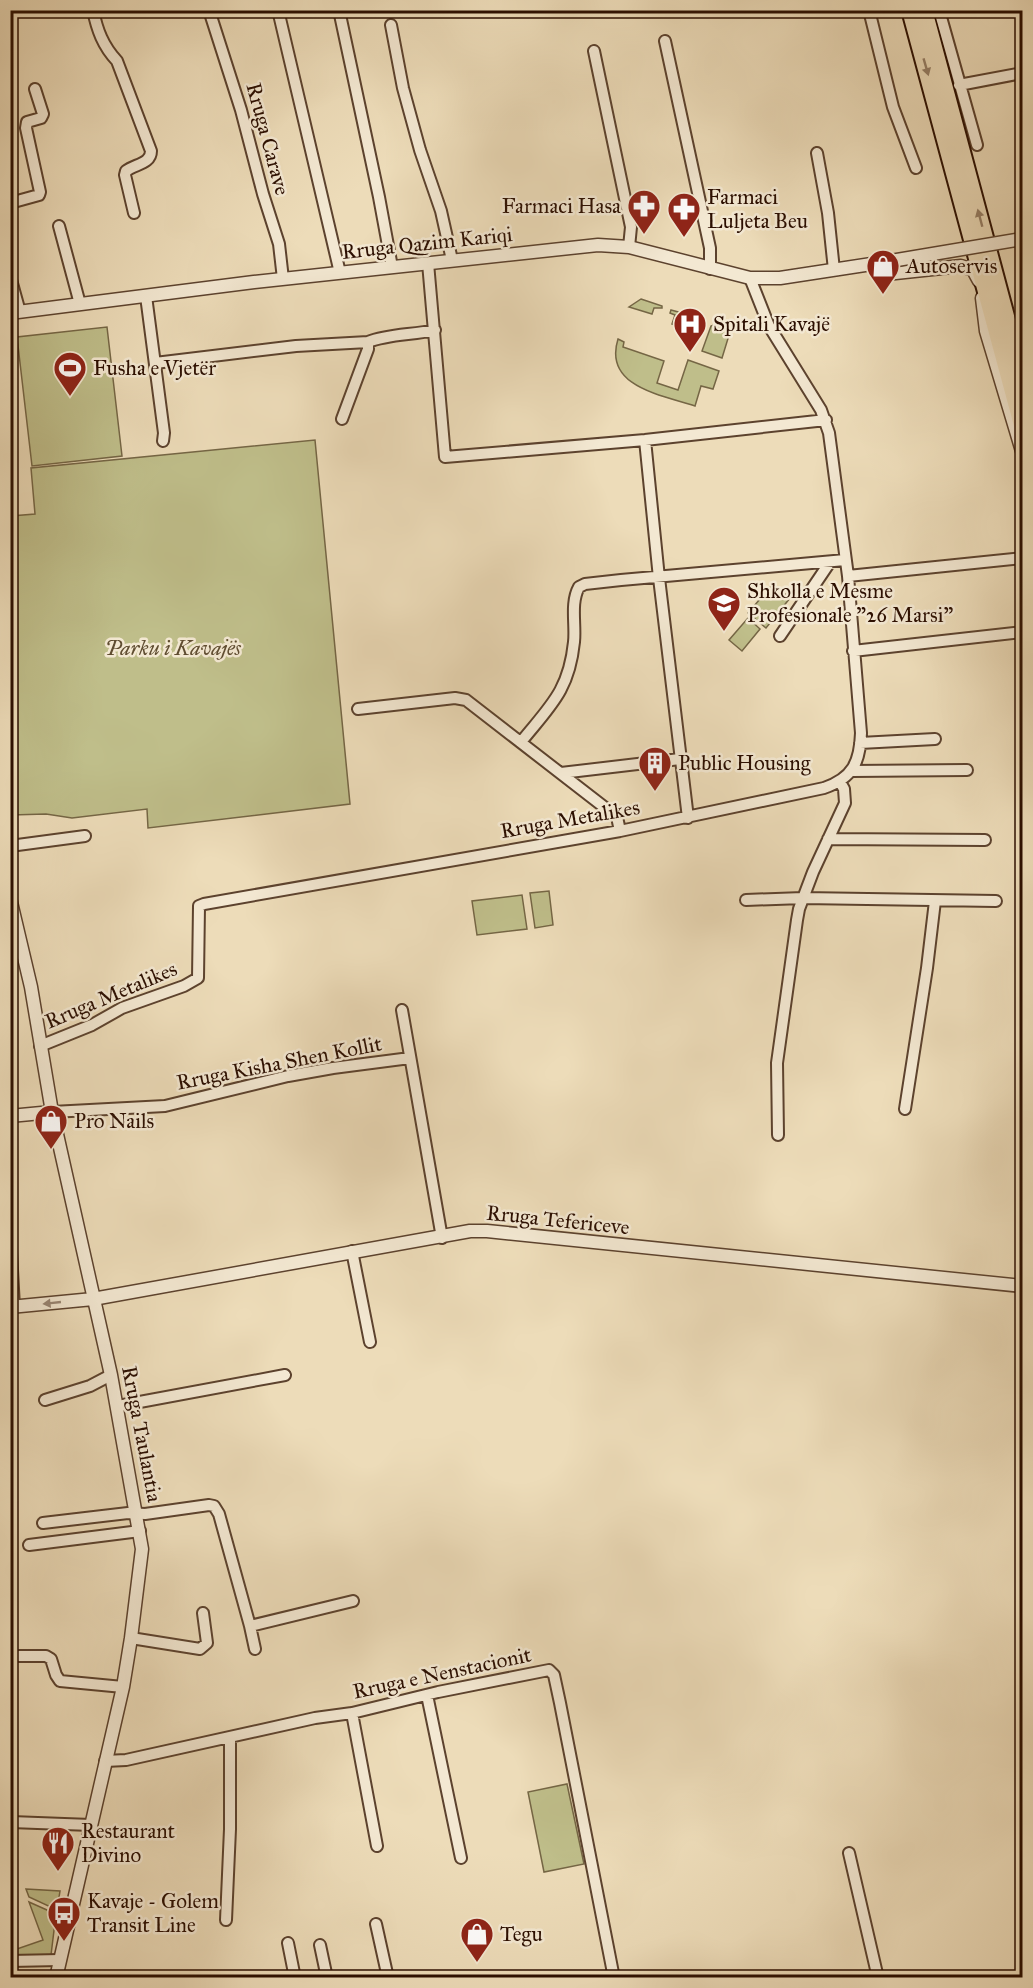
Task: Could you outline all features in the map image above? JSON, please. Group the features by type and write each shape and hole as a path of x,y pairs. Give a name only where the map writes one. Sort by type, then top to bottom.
{"highway":[{"path":"910,10 1023,425"},
{"path":"924,10 1023,376"}],"street":[{"path":"93,10 107,49 117,60 151,151 151,157 147,161 126,171 134,213"},
{"name":"Rruga Carave","path":"209,10 241,110 262,194 279,244 283,279"},
{"path":"278,10 340,273"},
{"path":"339,10 392,267"},
{"path":"869,10 893,107 916,168"},
{"path":"939,10 977,145"},
{"path":"391,25 403,88 420,150 441,211 452,260"},
{"path":"665,41 710,248 710,269"},
{"path":"594,51 631,227 629,246"},
{"path":"959,86 1023,73"},
{"path":"10,202 39,195 40,192 26,129 27,122 41,118 43,114 35,88"},
{"path":"817,153 828,213 834,270"},
{"path":"59,226 80,304"},
{"name":"Rruga Qazim Kariqi","path":"15,312 283,279 598,245 629,246 750,279 780,278 1023,239"},
{"path":"885,262 881,272 886,274 962,266 977,274 986,331 1023,451"},
{"path":"428,263 445,457 645,440 826,420"},
{"path":"10,276 15,312"},
{"path":"750,279 769,326 826,420 848,576 860,742 857,760 852,771 967,770"},
{"path":"146,296 164,433 163,441"},
{"path":"155,363 296,346 368,342 377,338 435,330"},
{"path":"342,419 368,349 368,342"},
{"path":"645,440 688,818"},
{"path":"848,576 1023,558"},
{"path":"521,742 564,687 569,675 574,642 575,600 579,587 585,584 845,560"},
{"path":"780,636 830,562"},
{"path":"853,651 1023,632"},
{"path":"358,709 461,699 471,703 617,817 620,831"},
{"path":"860,742 935,739"},
{"path":"561,773 680,759"},
{"name":"Rruga Metalikes","path":"40,1046 92,1025 122,1008 184,986 198,978 199,906 204,904 688,818 824,788 840,782 852,771"},
{"path":"778,1135 777,1064 797,920 803,898 844,803 844,789 840,782"},
{"path":"10,846 85,836"},
{"path":"828,839 985,840"},
{"name":"Rruga Taulantia","path":"10,898 31,987 52,1112 118,1406 140,1531 141,1566 123,1687 56,1977"},
{"path":"746,900 803,898 996,901"},
{"path":"905,1109 935,901"},
{"path":"402,1010 410,1058"},
{"name":"Rruga Kisha Shen Kollit","path":"10,1116 165,1106 288,1076 410,1058 442,1238"},
{"name":"Rruga Tefericeve","path":"12,1307 93,1299 352,1251 442,1238 455,1233 487,1231 1023,1286"},
{"path":"10,1233 12,1307"},
{"path":"352,1251 370,1342"},
{"path":"45,1400 90,1386 111,1375"},
{"path":"118,1406 285,1376"},
{"path":"43,1523 128,1513 145,1515 204,1505 214,1506 219,1514 255,1649"},
{"path":"29,1545 140,1531"},
{"path":"250,1626 353,1600"},
{"path":"131,1638 200,1649 207,1643 203,1613"},
{"path":"19,1656 46,1656 51,1659 60,1681 123,1687"},
{"name":"Rruga e Nenstacionit","path":"105,1761 126,1760 549,1670 554,1675 614,1977"},
{"path":"427,1695 461,1858"},
{"path":"352,1713 377,1846"},
{"path":"226,1920 231,1738"},
{"path":"11,1822 91,1825"},
{"path":"849,1853 878,1977"},
{"path":"376,1924 388,1977"},
{"path":"288,1943 296,1977"},
{"path":"320,1945 327,1977"},
{"path":"10,1961 60,1960"}],"green space":[{"path":"641,299 662,306 662,308 654,308 652,314 629,307"},
{"path":"671,310 697,317 703,324 701,334 672,324 675,315 670,313"},
{"path":"716,324 727,328 730,332 722,358 702,351 711,326"},
{"name":"Fusha e Vjetër","path":"107,327 122,456 32,466 17,337"},
{"path":"618,339 624,342 623,347 664,361 657,383 678,390 688,360 719,371 713,389 701,386 695,406 652,393 638,386 619,368 616,355"},
{"name":"Parku i Kavajës","path":"315,440 350,804 148,828 147,809 72,818 46,814 11,815 11,516 35,514 31,468"},
{"path":"773,584 790,598 766,628 748,613"},
{"path":"748,618 760,629 742,651 729,640"},
{"path":"549,891 553,925 535,928 530,893"},
{"path":"522,895 527,929 477,935 472,901"},
{"path":"567,1784 584,1864 544,1872 528,1792"},
{"path":"26,1889 60,1891 57,1910 29,1897"},
{"path":"29,1902 56,1914 51,1955 15,1956 14,1950 43,1940"}],"place":[{"name":"Farmaci Hasa","path":"644,235"},
{"name":"Farmaci Luljeta Beu","path":"684,238"},
{"name":"Autoservis","path":"883,295"},
{"name":"Spitali Kavajë","path":"690,353"},
{"name":"Fusha e Vjetër","path":"70,397"},
{"name":"Shkolla e Mesme Profesionale \"26 Marsi\"","path":"724,632"},
{"name":"Public Housing","path":"655,792"},
{"name":"Pro Nails","path":"51,1150"},
{"name":"Restaurant Divino","path":"58,1872"},
{"name":"Kavaje - Golem Transit Line","path":"64,1942"},
{"name":"Tegu","path":"477,1963"}]}
